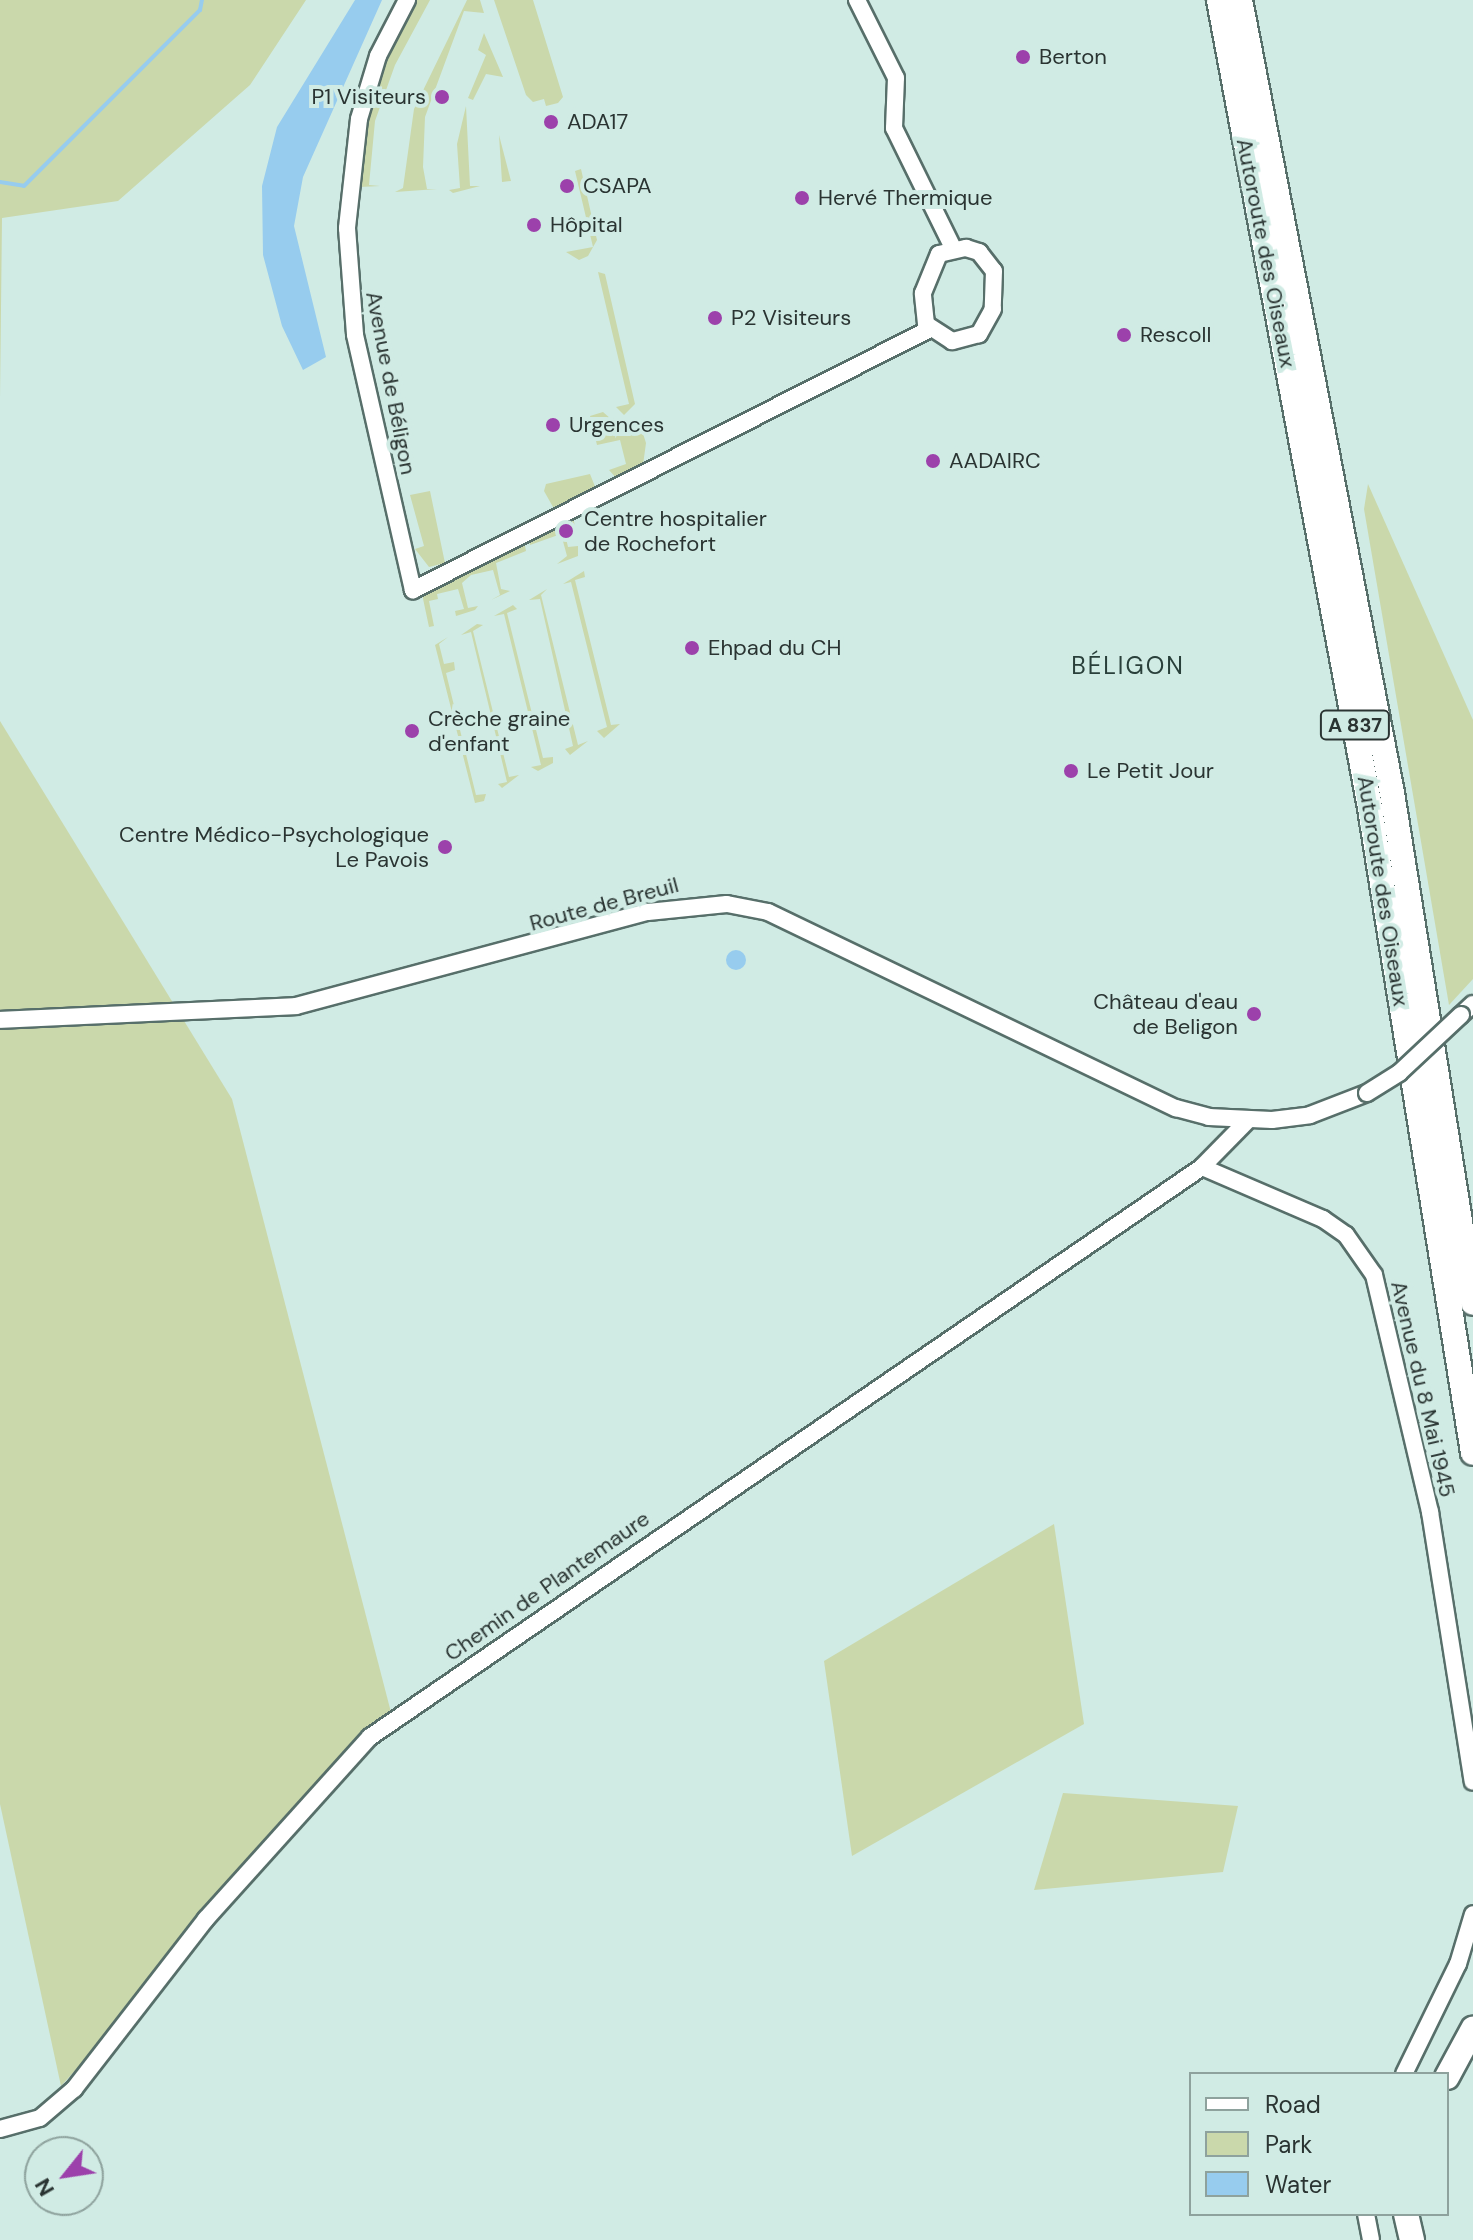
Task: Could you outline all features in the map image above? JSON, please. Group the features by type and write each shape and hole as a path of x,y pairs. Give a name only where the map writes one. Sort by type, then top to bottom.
{"highway":[{"name":"Autoroute des Oiseaux","path":"1219,0 1369,802 1473,1453"},
{"name":"Autoroute des Oiseaux","path":"1240,0 1392,793 1473,1303"},
{"path":"1449,2073 1473,2029"},
{"path":"1406,2216 1412,2240"}],"street":[{"name":"Avenue de Béligon","path":"407,0 378,56 359,119 347,228 355,335 413,590 930,329"},
{"path":"857,0 896,78 894,128 953,248"},
{"path":"953,248 979,252 990,263 996,282 990,321 979,334 960,341 930,329 922,310 925,280 935,258 953,248"},
{"name":"Route de Breuil","path":"0,1020 296,1006 648,912 727,904 768,912 1133,1091 1198,1114 1247,1121 1310,1115 1367,1093 1399,1073 1467,1010"},
{"path":"1202,1167 1247,1121"},
{"name":"Avenue du 8 Mai 1945","path":"1202,1167 1323,1219 1346,1235 1374,1275 1430,1512 1473,1782"},
{"name":"Chemin de Plantemaure","path":"0,2129 40,2118 74,2089 206,1919 370,1737 545,1612 1202,1167"},
{"path":"1405,2072 1458,1964 1473,1914"},
{"path":"1366,2216 1371,2240"}],"green space":[{"path":"0,0 306,0 250,85 118,201 2,218 0,400"},
{"path":"417,0 430,0 395,65 375,121 369,185 380,186 360,187 367,118 384,64"},
{"path":"467,0 480,0 484,13 464,11 425,117 423,167 427,189 437,189 395,192 403,188 414,109"},
{"path":"494,0 533,0 563,97 558,103 546,106 544,99 533,102 526,95"},
{"path":"484,33 503,77 486,74 473,100 468,98 486,55 478,50"},
{"path":"466,106 470,186 480,186 453,193 449,190 460,188 457,144"},
{"path":"499,135 511,181 502,182"},
{"path":"581,169 597,240 588,256 579,260 566,252 593,247 575,171"},
{"path":"598,272 605,274 635,404 624,415 616,407 629,404"},
{"path":"603,412 619,426 640,424 646,443 643,465 618,480 609,470 626,464 620,440 597,445 590,416"},
{"path":"590,474 596,489 564,505 553,507 544,491 546,484"},
{"path":"1368,484 1473,720 1473,979 1449,1005 1364,509"},
{"path":"430,491 445,563 429,567 415,549 424,546 410,495"},
{"path":"573,517 575,526 564,529 568,547 578,546 578,556 557,564 567,556 561,534 530,545 528,537"},
{"path":"524,540 526,551 496,563 501,589 510,591 491,600 500,595 493,570 471,575 462,583 468,608 478,606 475,610 456,616 455,611 464,609 458,589 437,594 438,599 429,601 434,626 429,627 422,594"},
{"path":"584,571 585,577 575,580 611,725 620,724 604,738 597,731 607,727 571,582 563,584"},
{"path":"547,589 541,595 578,745 588,741 570,755 565,749 573,746 540,599 529,600"},
{"path":"513,605 517,609 507,613 543,758 553,757 553,763 538,771 531,767 541,765 504,614 494,616"},
{"path":"477,624 483,625 473,631 509,777 519,775 502,788 498,784 507,782 471,632 461,635"},
{"path":"448,637 439,644 444,664 454,662 455,670 446,673 476,795 486,794 484,801 475,803 435,645"},
{"path":"0,721 232,1099 393,1720 61,2086 0,1804"},
{"path":"1054,1524 1084,1724 852,1856 824,1661"},
{"path":"1063,1793 1238,1806 1223,1872 1034,1890"}],"water":[{"path":"355,0 382,0 303,177 294,226 326,357 303,370 282,326 263,255 262,186 277,127"},
{"path":"736,950 743,953 746,960 743,967 736,970 729,967 726,960 729,953"}],"waterway":[{"path":"0,182 24,186 200,10 202,0"}],"place":[{"name":"Berton","path":"1023,57"},
{"name":"P1 Visiteurs","path":"442,97"},
{"name":"ADA17","path":"551,122"},
{"name":"CSAPA","path":"567,186"},
{"name":"Hervé Thermique","path":"802,198"},
{"name":"Hôpital","path":"534,225"},
{"name":"P2 Visiteurs","path":"715,318"},
{"name":"Rescoll","path":"1124,335"},
{"name":"Urgences","path":"553,425"},
{"name":"AADAIRC","path":"933,461"},
{"name":"Centre hospitalier de Rochefort","path":"566,531"},
{"name":"Ehpad du CH","path":"692,648"},
{"name":"Crèche graine d'enfant","path":"412,731"},
{"name":"Le Petit Jour","path":"1071,771"},
{"name":"Centre Médico-Psychologique Le Pavois","path":"445,847"},
{"name":"Château d'eau de Beligon","path":"1254,1014"}],"district":[{"name":"BÉLIGON","path":"1128,666"}]}
